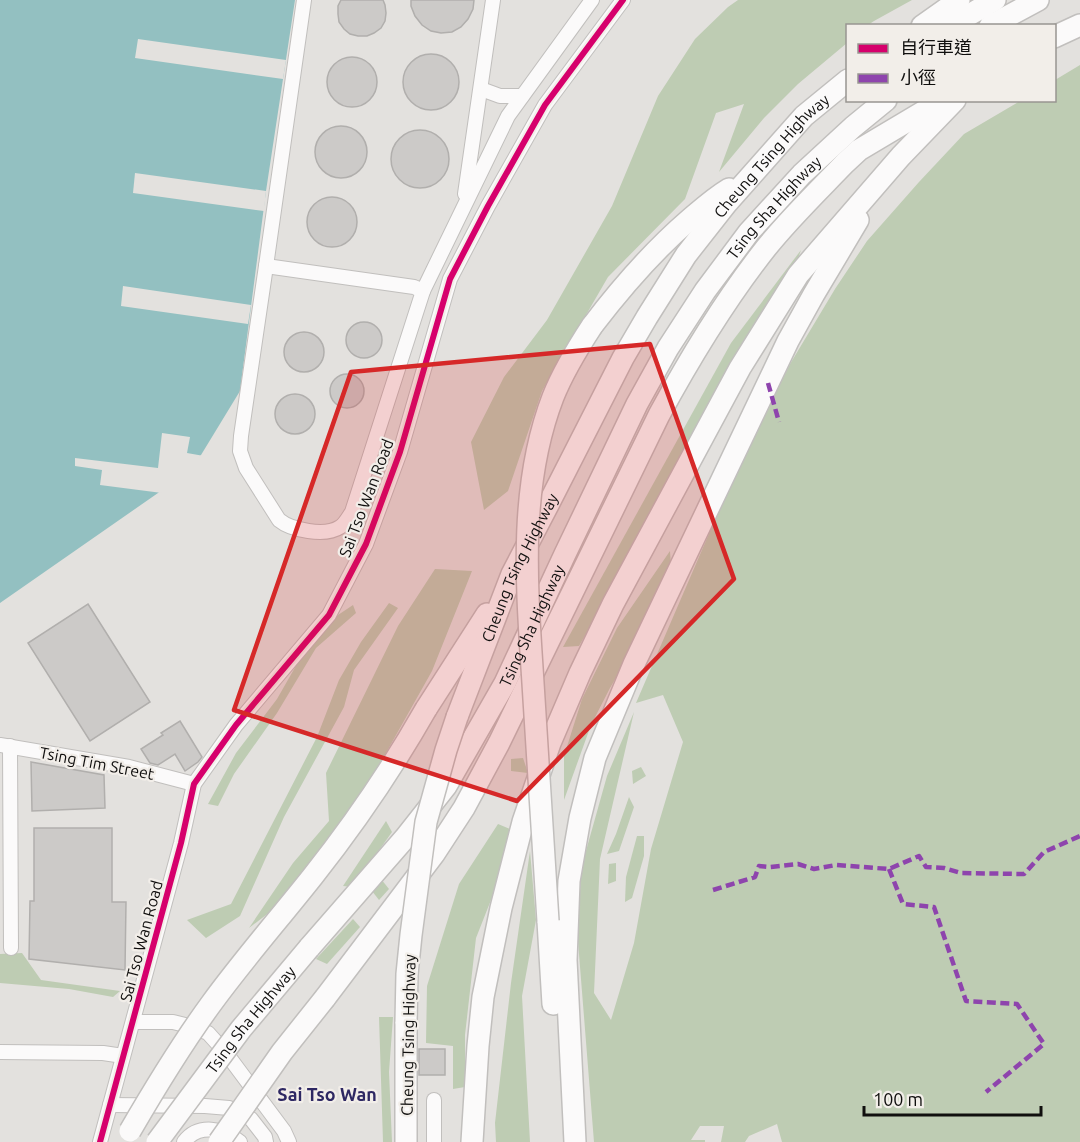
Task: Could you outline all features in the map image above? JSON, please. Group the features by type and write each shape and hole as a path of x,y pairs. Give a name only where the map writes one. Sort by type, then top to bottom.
{"highway":[{"path":"925,24 959,0"},
{"path":"953,24 995,0"},
{"path":"994,24 1038,0"},
{"path":"1056,36 1080,25"},
{"name":"Cheung Tsing Highway","path":"406,1142 407,974 426,822 457,717 512,574 623,358 686,255 750,176 804,117 839,89"},
{"name":"Tsing Sha Highway","path":"157,1142 241,1029 405,838 446,786 505,683 638,404 668,348 705,291 749,232 802,174 884,102"},
{"name":"Tsing Sha Highway","path":"219,1142 282,1052 434,855 464,808 499,742 659,415 724,304 767,247 859,150 941,102"},
{"path":"472,1142 483,997 501,908 523,822 550,743 580,673 613,604 740,368 798,275 887,171 954,102"},
{"path":"575,1142 566,960 569,881 580,818 595,758 638,654 788,341 887,171"},
{"path":"562,1142 530,624 528,534 535,463 546,419 557,388 592,326 610,302 668,239 716,196 750,176"},
{"path":"125,1142 159,1081 211,1004 334,849 375,791 512,574"}],"street":[{"path":"304,0 240,451 246,468 279,520 286,526 321,533 341,527 352,512 423,291 508,116 592,0"},
{"path":"463,209 493,0"},
{"name":"Sai Tso Wan Road","path":"100,1142 181,843 194,784 236,725 329,615 366,544 400,452 450,279 545,105 623,0"},
{"path":"481,89 500,96 522,96"},
{"path":"266,266 414,287 423,291"},
{"path":"5,745 11,948"},
{"name":"Tsing Tim Street","path":"5,745 129,767 194,784"},
{"path":"133,1022 173,1022 208,1033 284,1131 289,1142"},
{"path":"0,1052 103,1053 123,1056"},
{"path":"434,1142 435,1100"},
{"path":"110,1105 229,1108 251,1119 265,1137 266,1142"},
{"path":"184,1142 188,1136 196,1132 212,1129 228,1133 240,1142"}],"highlighted area":[{"path":"650,344 734,579 517,801 234,710 351,372"}],"green space":[{"path":"738,0 912,0 870,24 846,24 846,44 798,84 764,118 719,172 744,104 716,113 685,199 608,277 542,391 508,491 484,510 471,442 504,377 547,320 612,206 658,96 695,39"},
{"path":"1080,65 1080,1142 782,1142 777,1124 749,1136 745,1142 721,1142 724,1126 700,1126 691,1140 705,1140 705,1142 594,1142 577,929 582,865 607,776 634,712 600,859 594,993 611,1020 634,943 651,849 683,742 663,695 636,703 727,492 790,364 867,241 964,134 1018,102 1056,102 1056,79"},
{"path":"801,250 790,281 579,646 563,647 731,343"},
{"path":"670,551 671,566 634,647 591,725 564,800 564,756 582,699 617,628"},
{"path":"435,569 472,571 432,671 350,817 297,891 249,928 293,863 329,821 326,773 398,626"},
{"path":"389,603 398,608 354,670 344,707 284,817 240,916 206,938 187,920 231,904 317,737 339,680 361,642"},
{"path":"353,605 356,613 316,648 277,713 234,774 218,806 208,804 236,753 277,699 317,629"},
{"path":"523,758 528,773 511,771 511,759"},
{"path":"641,767 646,776 633,784 632,771"},
{"path":"629,797 634,807 619,851 607,854 616,834"},
{"path":"386,821 392,832 353,887 343,886"},
{"path":"498,824 510,829 502,872 476,938 465,1035 465,1087 453,1089 453,1046 426,1043 427,986 459,884"},
{"path":"637,836 644,836 644,856 632,898 625,902 626,877"},
{"path":"530,851 536,920 522,996 530,1142 496,1142 495,1123 511,983"},
{"path":"616,863 616,881 608,884 609,864"},
{"path":"381,879 389,889 379,900 372,891"},
{"path":"353,919 360,927 327,964 316,959"},
{"path":"22,953 41,980 120,991 113,997 69,989 0,983 0,954"},
{"path":"379,1017 393,1017 389,1072 392,1142 383,1142"}],"water":[{"path":"0,0 295,0 266,191 240,391 201,455 158,493 0,603"}],"pier":[{"path":"138,39 286,60 283,79 135,58"},
{"path":"135,173 266,191 264,211 133,193"},
{"path":"123,286 251,305 248,324 121,306"},
{"path":"162,433 190,437 187,453 204,456 162,493 100,485 102,470 75,466 75,458 158,468"}],"building":[{"path":"341,0 383,0 386,13 381,28 367,36 350,34 339,22 338,6"},
{"path":"411,0 474,0 473,9 461,27 452,32 441,33 431,31 422,25 415,16"},
{"path":"425,54 437,54 447,58 455,66 459,82 455,98 447,106 437,110 425,110 415,106 407,98 403,88 403,76 407,66 415,58"},
{"path":"347,57 357,57 370,64 377,77 377,87 370,100 357,107 347,107 338,103 331,96 327,87 327,77 331,68 338,61"},
{"path":"336,126 346,126 360,133 367,152 360,171 346,178 336,178 326,174 319,167 315,157 315,147 319,137 326,130"},
{"path":"420,130 431,132 444,143 449,159 447,170 436,183 420,188 409,186 396,175 391,159 393,148 404,135"},
{"path":"327,197 337,197 350,204 357,217 357,227 350,240 337,247 327,247 318,243 311,236 307,227 307,217 311,208 318,201"},
{"path":"364,322 376,328 382,340 376,352 364,358 352,352 346,340 352,328"},
{"path":"304,332 318,338 324,352 318,366 304,372 290,366 284,352 290,338"},
{"path":"347,374 359,379 364,391 359,403 347,408 335,403 330,391 335,379"},
{"path":"295,394 309,400 315,414 309,428 295,434 281,428 275,414 281,400"},
{"path":"88,604 150,702 90,741 28,643"},
{"path":"180,721 202,757 185,771 175,754 158,765 150,763 141,749"},
{"path":"31,762 104,775 105,808 32,811"},
{"path":"34,828 112,828 112,902 126,902 125,970 29,959 30,901 34,901"},
{"path":"419,1049 445,1049 445,1075 419,1075"}],"marked path":[{"path":"768,383 779,422"},
{"path":"713,890 755,877 759,866 798,864 814,869 836,865 889,869 919,856 926,867 944,868 961,873 1024,874 1044,852 1080,836"},
{"path":"889,869 903,904 934,907 966,1001 1017,1004 1044,1044 986,1092"}],"cycle path":[{"path":"100,1142 181,843 194,784 236,725 329,615 366,544 400,452 450,279 545,105 623,0"}],"district":[{"name":"Sai Tso Wan","path":"327,1094"}]}
